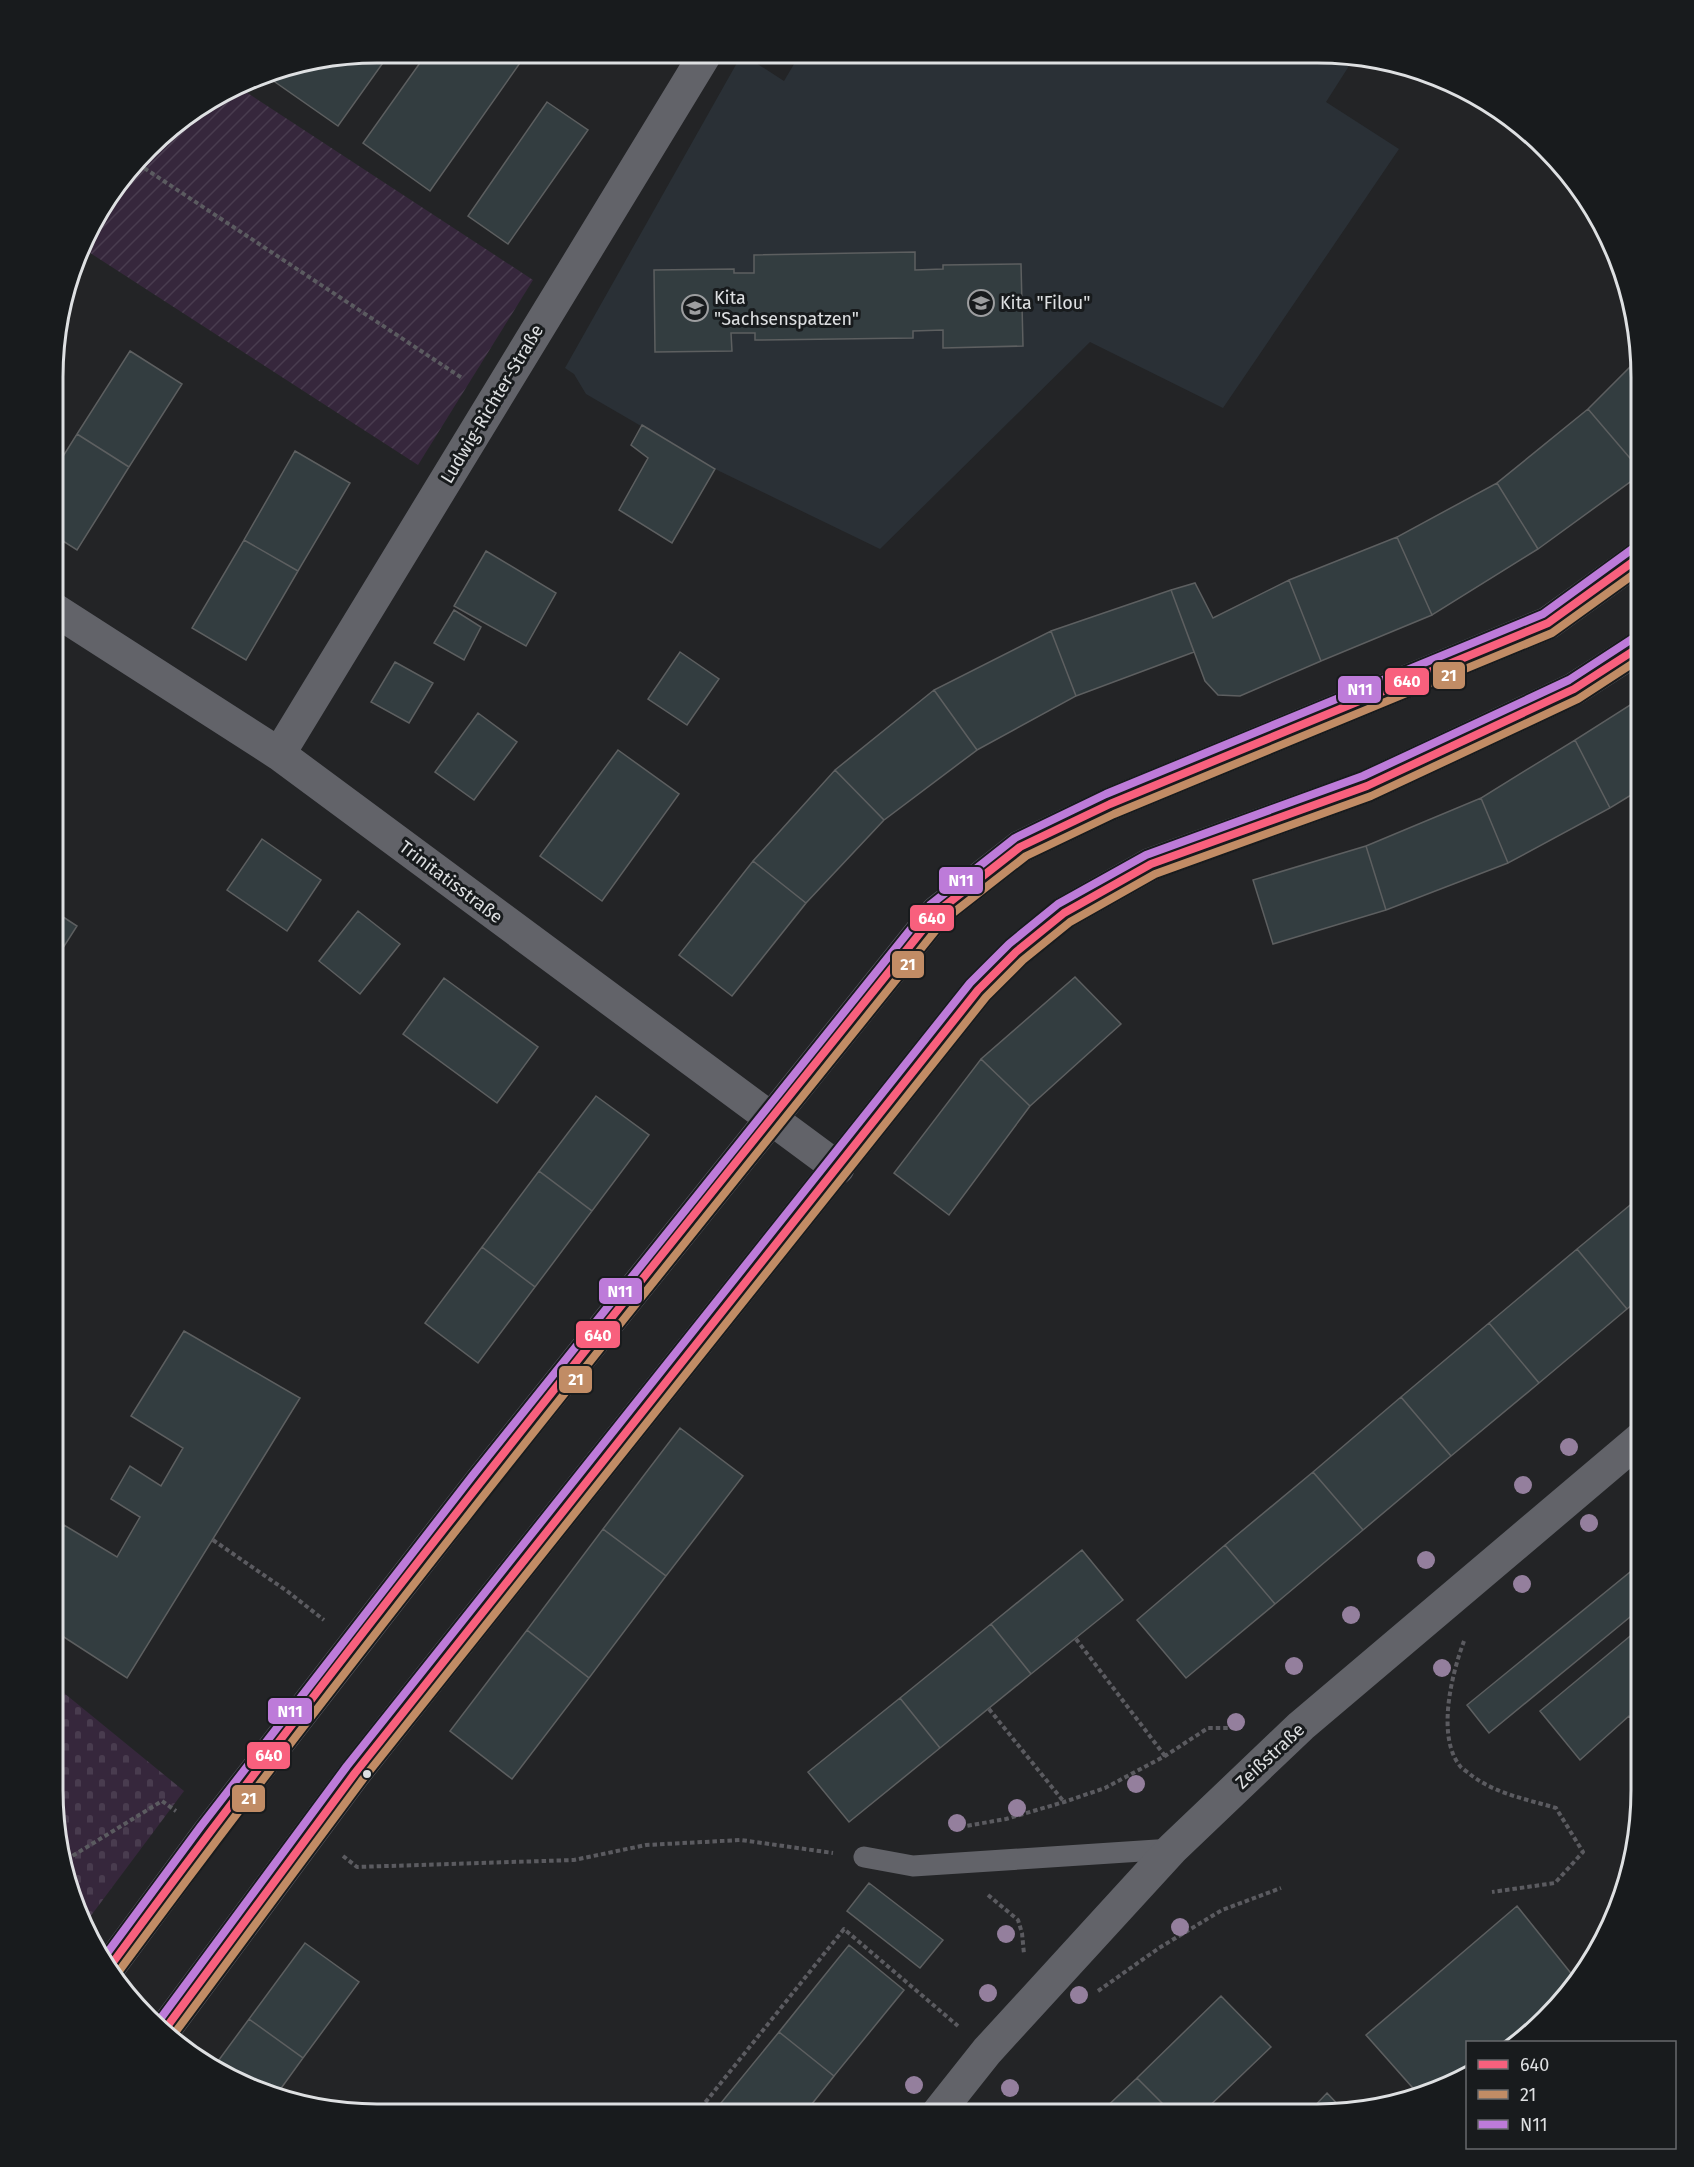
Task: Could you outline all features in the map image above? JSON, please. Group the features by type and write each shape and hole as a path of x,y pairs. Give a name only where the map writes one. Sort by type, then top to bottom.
{"main road":[{"path":"114,1961 209,1832 480,1481 937,912 1020,847 1110,804 1548,623 1631,563"},
{"path":"168,2025 313,1830 434,1673 978,990 1016,952 1064,913 1151,864 1367,786 1574,689 1631,652"}],"street":[{"name":"Ludwig-Richter-Straße","path":"279,754 494,401 694,63"},
{"name":"Trinitatisstraße","path":"63,615 279,754 838,1168"},
{"name":"Zeißstraße","path":"945,2104 987,2051 1172,1849 1301,1726 1631,1446"}],"lane":[{"path":"864,1857 913,1866 1172,1849"}],"path":[{"path":"143,168 494,401"},
{"path":"213,1540 288,1591 325,1620"},
{"path":"1466,1636 1456,1661 1449,1691 1450,1739 1460,1767 1482,1783 1503,1793 1556,1808 1582,1852 1555,1883 1492,1892"},
{"path":"1076,1639 1165,1756"},
{"path":"989,1709 1064,1803"},
{"path":"952,1828 1006,1819 1064,1803 1105,1788 1165,1756 1208,1728 1301,1726"},
{"path":"70,1857 162,1801 209,1832"},
{"path":"313,1830 357,1867 574,1860 646,1845 741,1840 864,1857"},
{"path":"1092,1996 1160,1948 1222,1910 1281,1888"},
{"path":"982,1889 1018,1920 1022,1934 1029,2005"},
{"path":"704,2104 844,1929 987,2051"}],"shaded area":[{"path":"737,63 756,63 784,81 795,63 1317,63 1350,65 1326,102 1399,149 1223,408 1090,342 880,549 715,469 586,394 574,374 565,368"}],"green space":[{"path":"246,92 533,280 418,465 89,252 116,202 155,155 202,116 238,95"},
{"path":"63,1692 184,1791 90,1917 74,1872 66,1831 63,1790"}],"building":[{"path":"383,63 338,126 273,81 315,69"},
{"path":"420,63 520,63 430,191 363,143"},
{"path":"547,102 588,130 508,244 468,216"},
{"path":"915,252 915,270 943,269 943,265 1021,264 1023,346 943,348 943,330 913,331 913,338 755,340 755,333 731,333 732,351 655,352 654,270 734,269 734,273 754,273 754,255"},
{"path":"130,351 182,384 129,467 77,434"},
{"path":"1630,366 1631,459 1588,409"},
{"path":"1588,409 1631,459 1631,481 1538,549 1497,483"},
{"path":"642,425 715,469 672,543 619,510 648,458 631,445"},
{"path":"77,434 129,467 77,550 63,541 63,456"},
{"path":"295,451 350,483 298,571 244,540"},
{"path":"1497,483 1538,549 1432,615 1397,537"},
{"path":"1397,537 1432,615 1321,661 1289,580"},
{"path":"244,540 298,571 246,660 192,628"},
{"path":"486,551 556,593 526,646 454,606"},
{"path":"1289,580 1321,661 1240,696 1218,695 1205,681 1171,590 1195,583 1213,618"},
{"path":"1171,590 1194,652 1076,696 1051,631"},
{"path":"454,610 481,627 464,660 434,643"},
{"path":"1051,631 1076,696 977,750 934,690"},
{"path":"680,652 719,679 687,725 648,699"},
{"path":"395,662 433,683 409,723 371,702"},
{"path":"934,690 977,750 884,820 835,770"},
{"path":"1631,704 1631,795 1610,808 1575,740"},
{"path":"478,713 517,742 474,800 435,772"},
{"path":"1575,740 1610,808 1508,863 1481,798"},
{"path":"618,750 679,794 602,901 540,856"},
{"path":"835,770 884,820 806,903 753,861"},
{"path":"1481,798 1508,863 1386,910 1366,846"},
{"path":"262,839 321,880 287,931 227,890"},
{"path":"1366,846 1386,910 1273,944 1253,880"},
{"path":"753,861 806,903 732,996 679,955"},
{"path":"358,911 400,944 360,994 319,961"},
{"path":"63,917 77,926 63,948"},
{"path":"1075,977 1121,1024 1030,1106 981,1059"},
{"path":"444,978 538,1047 497,1103 403,1034"},
{"path":"981,1059 1030,1106 949,1215 894,1173"},
{"path":"596,1096 649,1135 592,1211 539,1171"},
{"path":"539,1171 592,1211 535,1287 482,1247"},
{"path":"1631,1204 1631,1306 1627,1309 1577,1249"},
{"path":"482,1247 535,1287 478,1363 425,1323"},
{"path":"1577,1249 1627,1309 1539,1383 1489,1323"},
{"path":"1489,1323 1539,1383 1451,1456 1401,1397"},
{"path":"184,1331 300,1398 127,1678 63,1636 63,1527 64,1525 117,1557 140,1517 111,1499 130,1466 161,1486 183,1448 131,1416"},
{"path":"1401,1397 1451,1456 1363,1530 1313,1472"},
{"path":"680,1428 743,1476 666,1576 603,1529"},
{"path":"1313,1472 1363,1530 1275,1604 1225,1545"},
{"path":"603,1529 666,1576 589,1678 527,1630"},
{"path":"1225,1545 1275,1604 1186,1678 1137,1620"},
{"path":"1082,1550 1123,1600 1031,1674 991,1624"},
{"path":"1631,1571 1631,1616 1489,1733 1467,1705"},
{"path":"991,1624 1031,1674 940,1748 900,1698"},
{"path":"527,1630 589,1678 512,1779 450,1731"},
{"path":"1631,1635 1631,1718 1629,1716 1580,1760 1540,1711"},
{"path":"900,1698 940,1748 849,1822 808,1772"},
{"path":"869,1883 943,1940 920,1968 847,1911"},
{"path":"1517,1906 1571,1974 1539,2012 1505,2041 1466,2041 1466,2066 1413,2088 1366,2035"},
{"path":"305,1943 359,1982 303,2058 249,2019"},
{"path":"849,1945 904,1990 834,2076 779,2032"},
{"path":"1221,1996 1271,2047 1211,2104 1163,2104 1137,2078"},
{"path":"249,2019 303,2058 281,2089 238,2072 218,2061"},
{"path":"779,2032 834,2076 812,2104 720,2104"},
{"path":"1137,2078 1163,2104 1110,2104"},
{"path":"1327,2093 1337,2103 1317,2104"}],"transit line":[{"name":"N11","path":"108,1952 201,1826 473,1475 930,905 1015,838 1106,794 1543,614 1631,550"},
{"name":"640","path":"114,1961 413,1568 937,912 1020,847 1110,804 1548,623 1631,563"},
{"name":"21","path":"120,1970 318,1707 421,1575 944,920 1026,856 1114,814 1552,633 1631,576"},
{"name":"N11","path":"161,2018 347,1766 970,983 1009,944 1058,904 1146,855 1363,776 1569,680 1631,640"},
{"name":"640","path":"168,2025 355,1773 978,990 1016,952 1064,913 1151,864 1367,786 1574,689 1631,652"},
{"name":"21","path":"176,2031 363,1779 986,997 1023,960 1070,922 1155,874 1371,796 1578,699 1631,665"}],"place":[{"name":"Kita \"Filou\"","path":"981,303"},
{"name":"Kita \"Sachsenspatzen\"","path":"695,308"}]}
